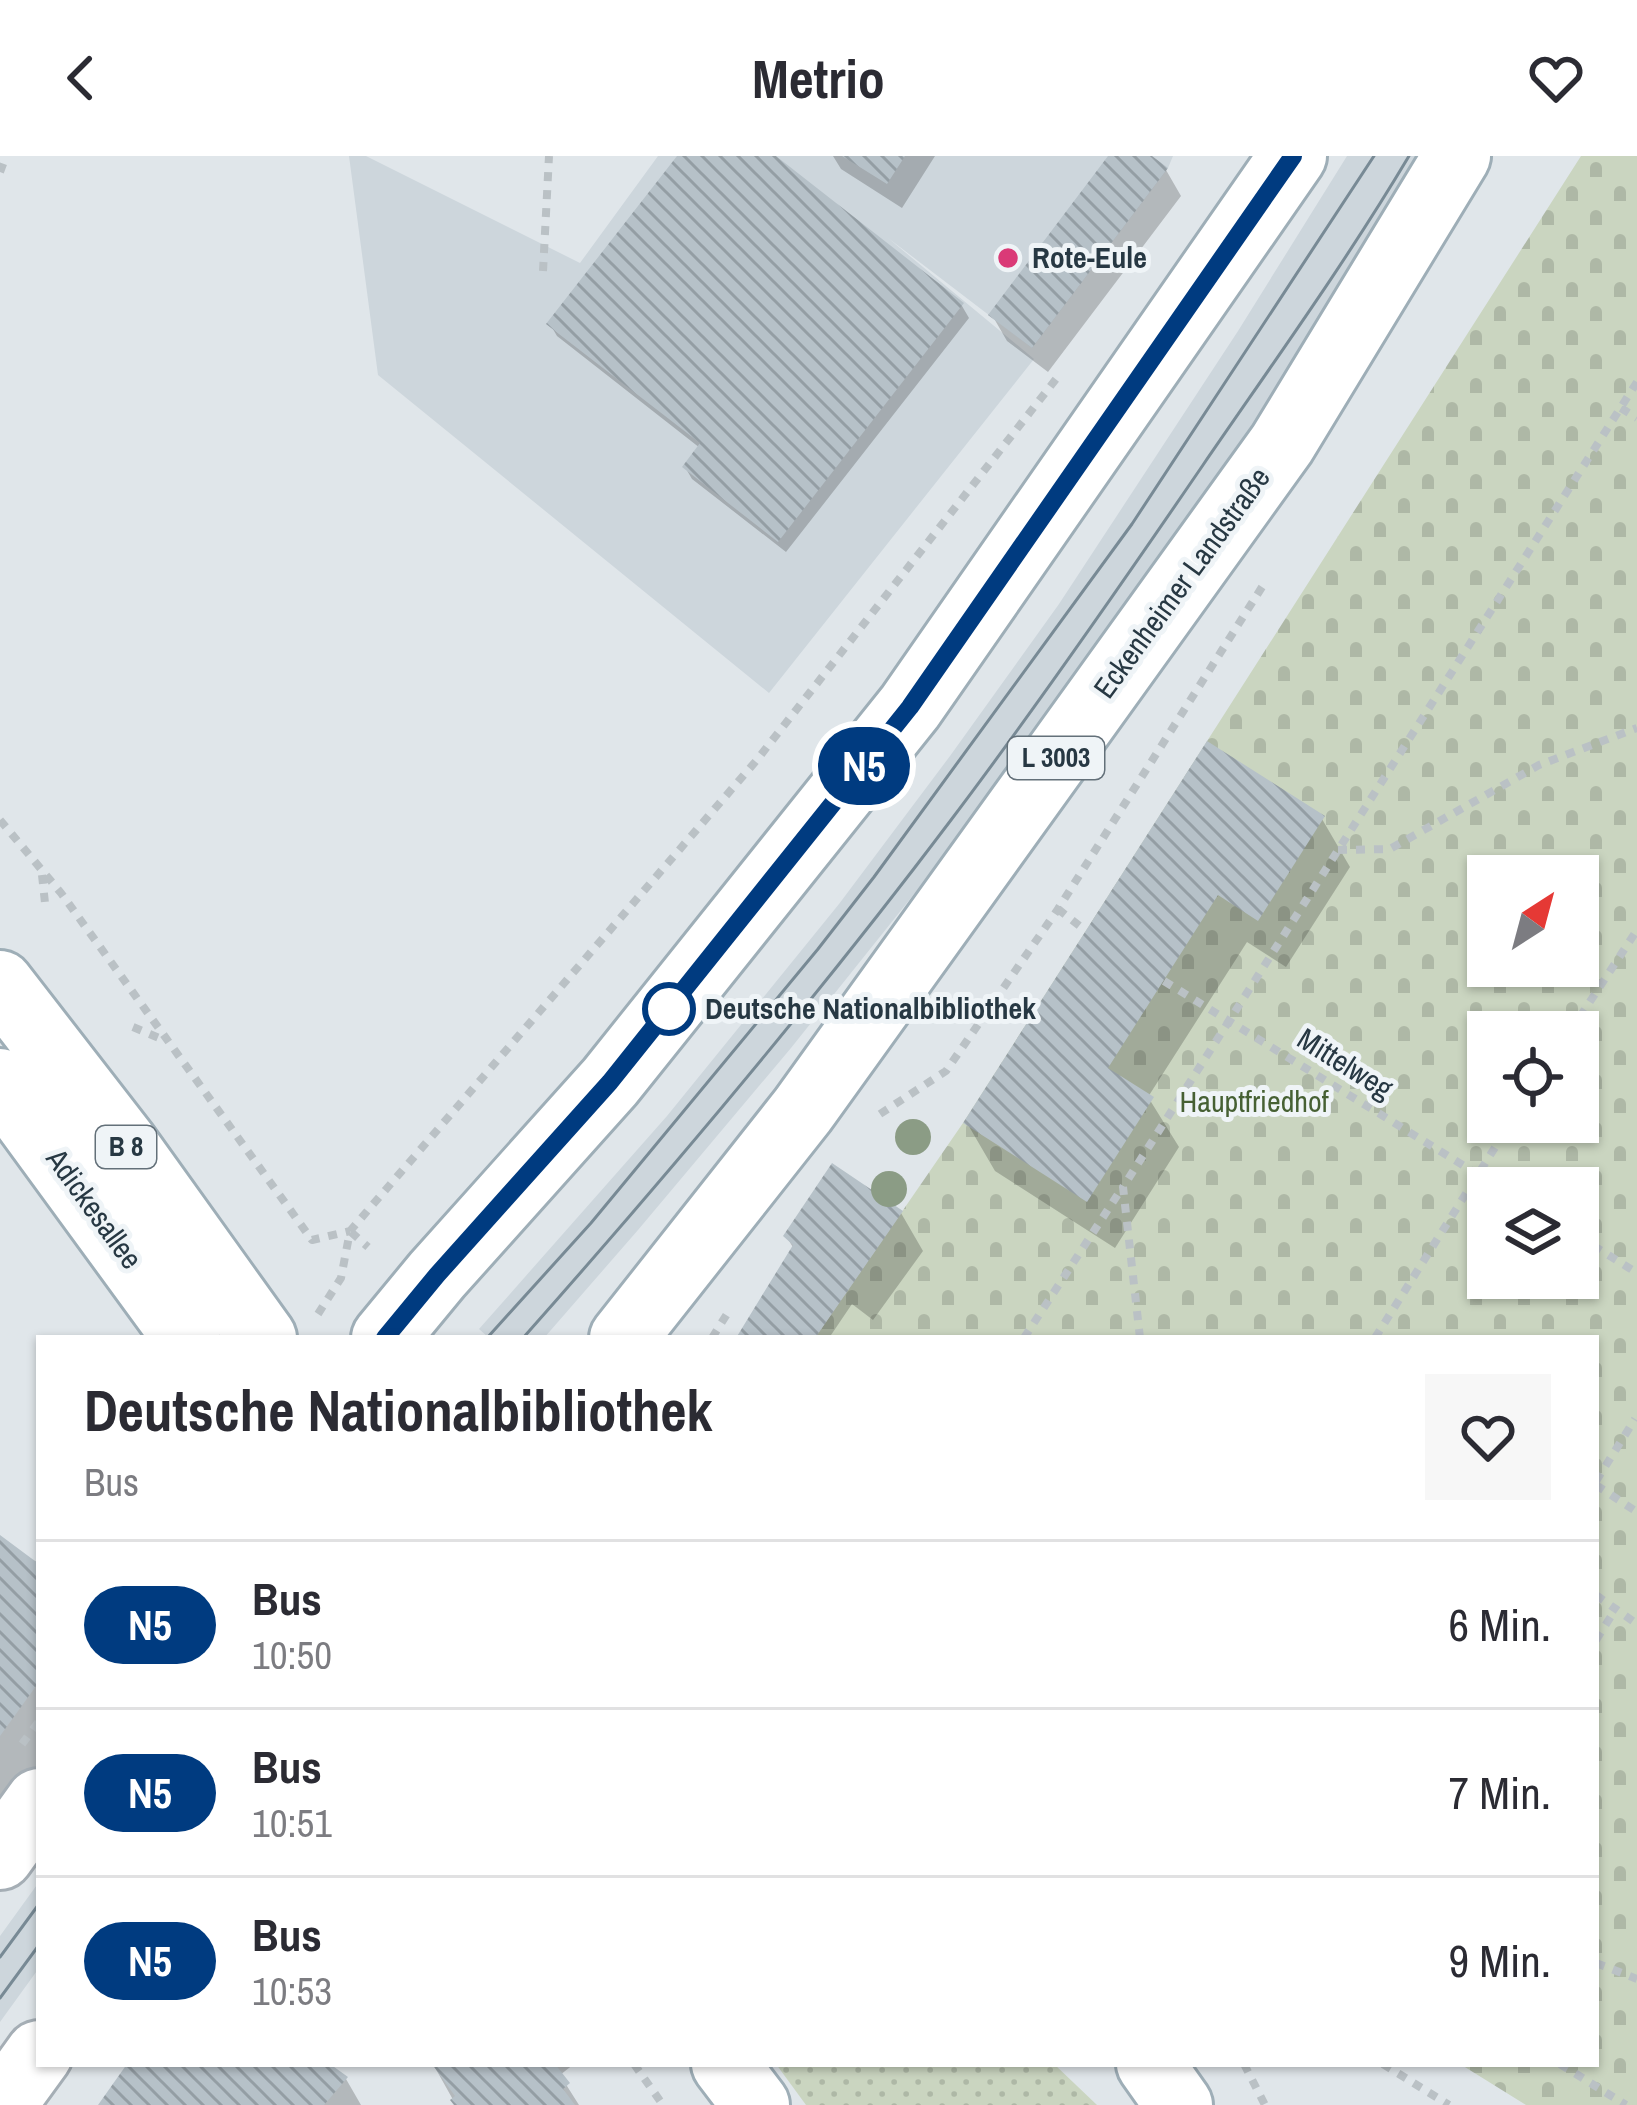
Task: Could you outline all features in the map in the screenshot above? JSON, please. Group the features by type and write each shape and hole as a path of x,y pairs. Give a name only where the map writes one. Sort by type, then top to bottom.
{"main road":[{"path":"388,1335 610,1082 910,707 1293,156"},
{"name":"Eckenheimer Landstraße","path":"624,1335 803,1110 1282,444 1457,156"},
{"name":"Adickesallee","path":"0,984 124,1144 286,1333"},
{"name":"Adickesallee","path":"0,1082 185,1335"},
{"path":"0,1856 36,1806"},
{"path":"2,2105 36,2058"},
{"path":"727,2067 756,2105"},
{"path":"1152,2067 1179,2105"}],"path":[{"path":"0,172 6,156"},
{"path":"543,271 549,156"},
{"path":"1026,1335 1637,382"},
{"path":"1621,408 1637,418"},
{"path":"286,1333 341,1278 350,1231 756,761 926,545"},
{"path":"1337,850 1390,849 1539,765 1637,728"},
{"path":"0,820 61,893 312,1240 350,1231"},
{"path":"42,871 45,903"},
{"path":"1058,909 1086,931"},
{"path":"1584,1011 1637,930"},
{"name":"Mittelweg","path":"1164,981 1467,1167"},
{"path":"133,1027 167,1042"},
{"path":"1123,1186 1141,1335"},
{"path":"1377,1335 1467,1192"},
{"path":"350,1231 368,1247"},
{"path":"1599,1249 1637,1273"},
{"path":"1599,1478 1635,1419"},
{"path":"1599,1485 1637,1512"},
{"path":"1599,1597 1637,1624"},
{"path":"1599,1635 1615,1610"},
{"path":"1599,1964 1637,1978"},
{"path":"636,2067 663,2105"},
{"path":"1246,2067 1265,2105"},
{"path":"1388,2067 1449,2105"},
{"path":"1564,2067 1626,2105"}],"shaded area":[{"path":"349,156 366,156 580,263 658,156 1173,156 1032,348 888,238 1034,359 769,693 378,375"},
{"path":"1347,156 1424,156 1174,543 966,829 791,1048 547,1335 486,1335 479,1329 667,1116 839,904 950,756 1059,604"},
{"path":"36,1886 36,1972 0,2022 0,1936"}],"green space":[{"name":"Hauptfriedhof","path":"1581,156 1637,156 1637,2105 1526,2105 1465,2067 1599,2067 1599,1335 817,1335 963,1123"},
{"path":"778,2067 1057,2067 1097,2105 806,2105"}],"building":[{"path":"677,156 776,156 964,303 778,542 682,467 700,443 546,324"},
{"path":"842,156 905,156 887,184"},
{"path":"1108,156 1152,156 1168,168 1032,348 988,315"},
{"path":"1207,741 1325,816 1258,921 1218,895 1108,1068 1154,1097 1087,1202 963,1123"},
{"path":"832,1163 903,1211 817,1335 738,1335 793,1245 783,1236"},
{"path":"0,1535 36,1562 36,1686 0,1736"},
{"path":"125,2067 334,2067 348,2077 324,2105 98,2105"},
{"path":"434,2067 557,2067 570,2083 563,2089 575,2105 454,2105 450,2100 455,2096"}],"tram line":[{"path":"490,1335 591,1223 874,877 1132,524 1374,156"},
{"path":"526,1335 742,1084 951,820 1141,555 1335,273 1409,156"},
{"path":"0,1957 36,1908"},
{"path":"0,1998 36,1949"}],"bus line":[{"name":"N5","path":"387,1335 610,1082 910,707 1293,156"}],"place":[{"name":"Rote-Eule","path":"1008,258"},
{"name":"Deutsche Nationalbibliothek","path":"669,1009"}]}
